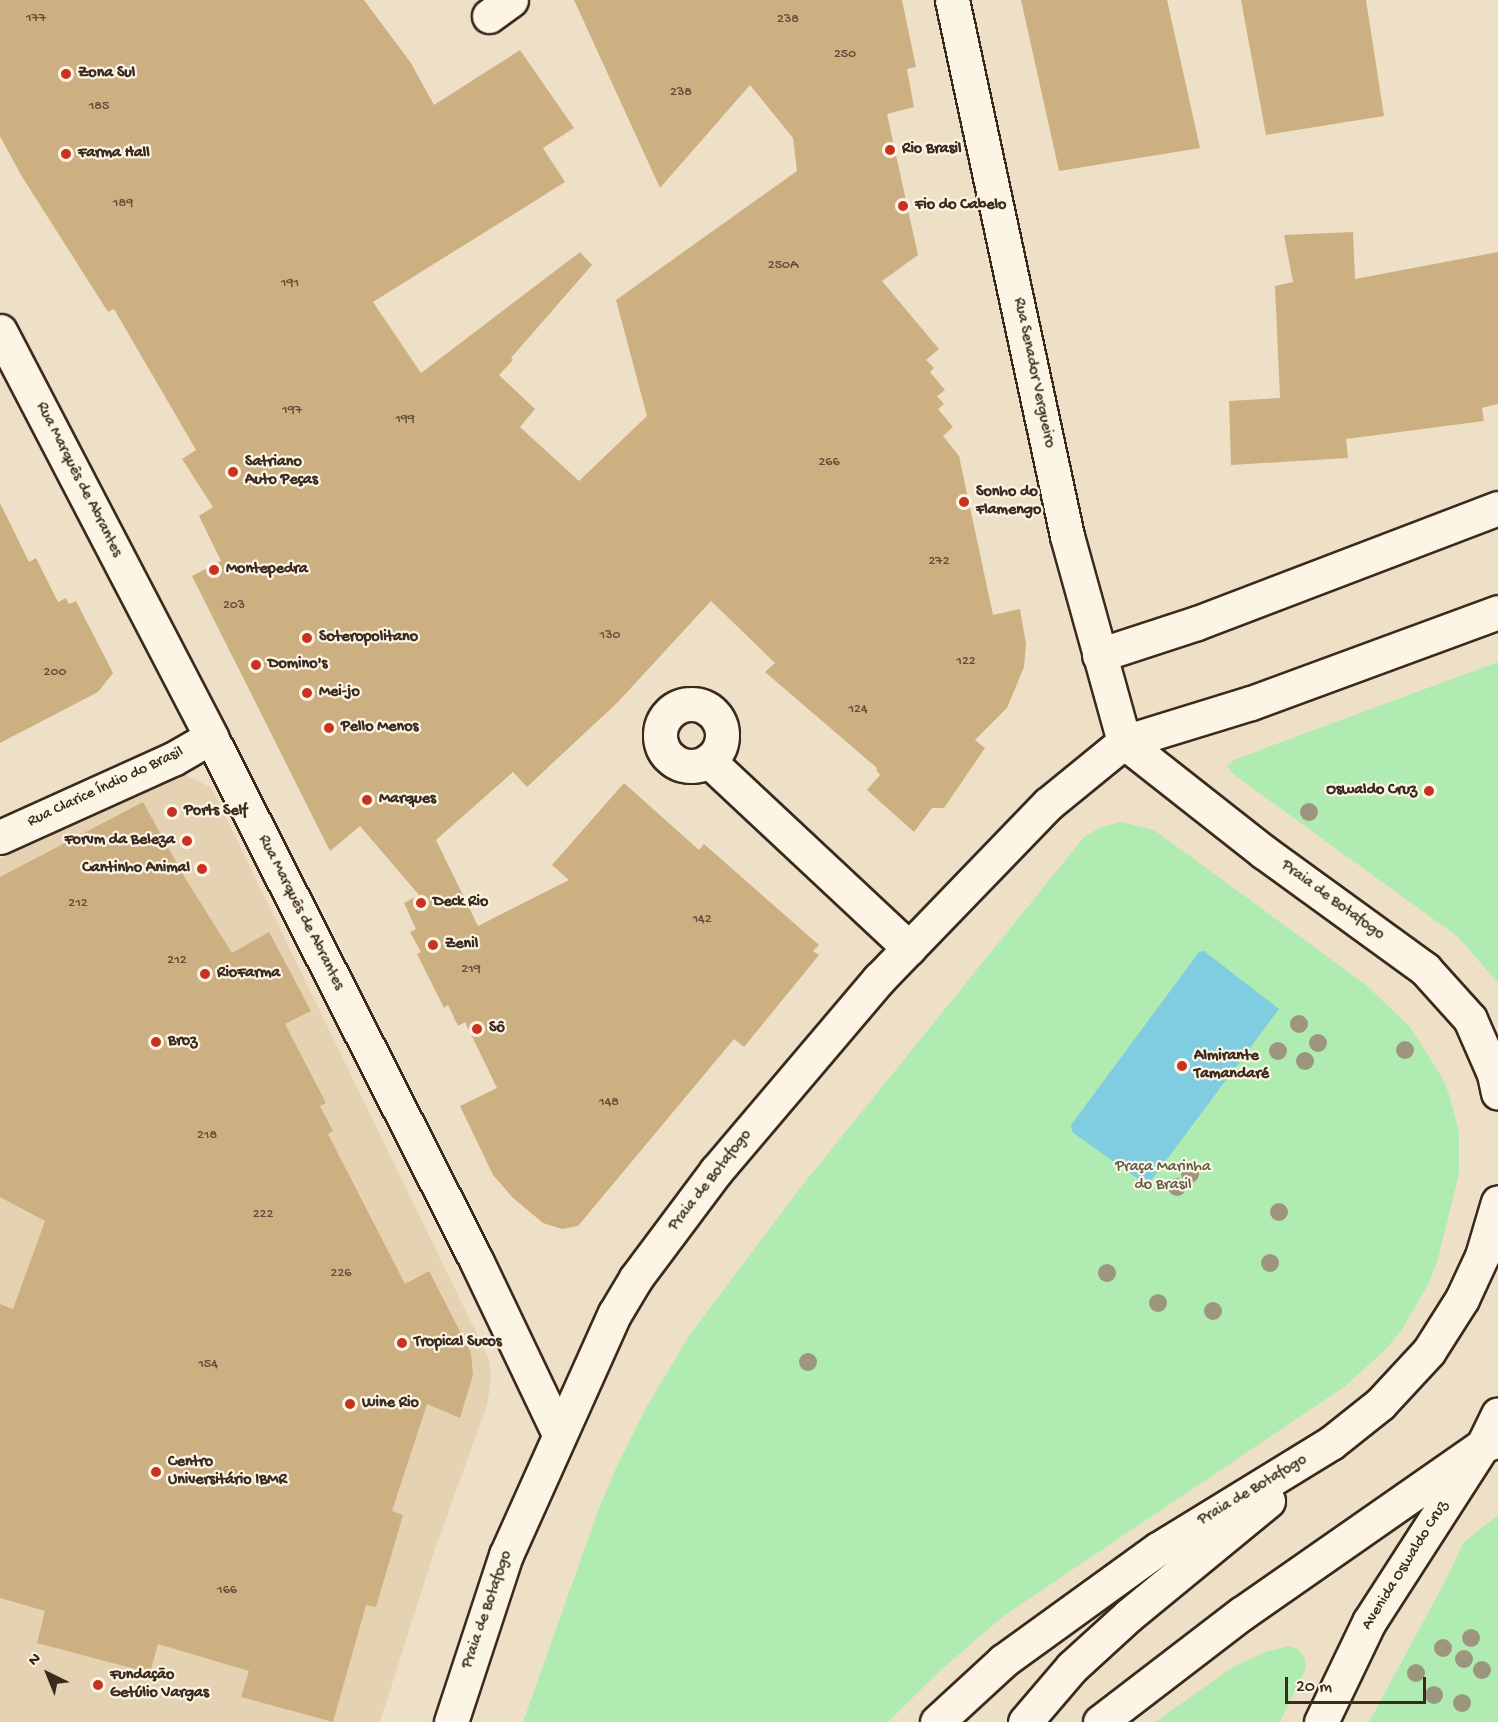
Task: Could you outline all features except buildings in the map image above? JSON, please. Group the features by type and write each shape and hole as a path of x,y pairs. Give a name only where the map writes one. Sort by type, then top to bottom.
{"main road":[{"name":"Rua Senador Vergueiro","path":"952,0 1067,536 1124,742"},
{"name":"Rua Marquês de Abrantes","path":"0,331 211,737 477,1262 559,1434"},
{"path":"1100,655 1197,623 1498,508"},
{"name":"Praia de Botafogo","path":"451,1722 506,1555 615,1313 636,1278 716,1171 879,979 1048,804 1124,742 1251,704 1498,612"},
{"name":"Rua Clarice Índio do Brasil","path":"0,837 173,759 211,737"},
{"name":"Praia de Botafogo","path":"1124,742 1256,846 1425,969 1470,1019 1494,1074 1498,1093"},
{"path":"709,761 909,948"},
{"name":"Praia de Botafogo","path":"936,1722 1003,1661 1158,1549 1331,1443 1380,1404 1430,1351 1462,1299 1482,1256 1498,1202"},
{"name":"Avenida Oswaldo Cruz","path":"1322,1722 1369,1622 1491,1443 1498,1414"},
{"path":"1025,1722 1072,1667 1104,1637 1251,1516 1331,1443"},
{"path":"1100,1722 1241,1614 1491,1443"}],"shaded area":[{"path":"181,773 210,787 219,803 489,1359 491,1382 487,1405 433,1555 380,1722 0,1722 0,859 152,778"}],"green space":[{"path":"1498,662 1498,983 1458,937 1233,774 1227,766 1234,760"},
{"name":"Praça Marinha do Brasil","path":"1122,822 1154,830 1365,984 1410,1027 1442,1077 1459,1132 1459,1174 1438,1259 1429,1283 1403,1328 1386,1349 1344,1387 1005,1615 942,1669 888,1722 523,1722 598,1511 616,1468 647,1406 689,1336 801,1187 1084,837 1101,827"},
{"path":"1498,1515 1498,1722 1369,1722 1447,1578 1463,1543"},
{"path":"1289,1646 1298,1649 1305,1658 1306,1668 1280,1722 1155,1722 1233,1667 1265,1652"}],"water":[{"path":"1204,951 1279,1009 1150,1182 1145,1184 1072,1132 1071,1125 1199,952"}],"place":[{"name":"Zona Sul","path":"66,74"},
{"name":"Rio Brasil","path":"890,150"},
{"name":"Farma Hall","path":"66,154"},
{"name":"Fio do Cabelo","path":"903,206"},
{"name":"Satriano Auto Peças","path":"233,472"},
{"name":"Sonho do Flamengo","path":"964,502"},
{"name":"Montepedra","path":"214,570"},
{"name":"Soteropolitano","path":"307,638"},
{"name":"Domino's","path":"256,665"},
{"name":"Mei-jo","path":"307,693"},
{"name":"Pello Menos","path":"329,728"},
{"name":"Oswaldo Cruz","path":"1429,791"},
{"name":"Marques","path":"367,800"},
{"name":"Ports Self","path":"172,812"},
{"name":"Forvm da Beleza","path":"187,841"},
{"name":"Cantinho Animal","path":"202,869"},
{"name":"Deck Rio","path":"421,903"},
{"name":"Zenil","path":"433,945"},
{"name":"RioFarma","path":"205,974"},
{"name":"Sô","path":"477,1029"},
{"name":"Broz","path":"156,1042"},
{"name":"Almirante Tamandaré","path":"1182,1066"},
{"name":"Tropical Sucos","path":"402,1343"},
{"name":"Wine Rio","path":"350,1404"},
{"name":"Centro Universitário IBMR","path":"156,1472"},
{"name":"Fundação Getúlio Vargas","path":"98,1685"}]}
